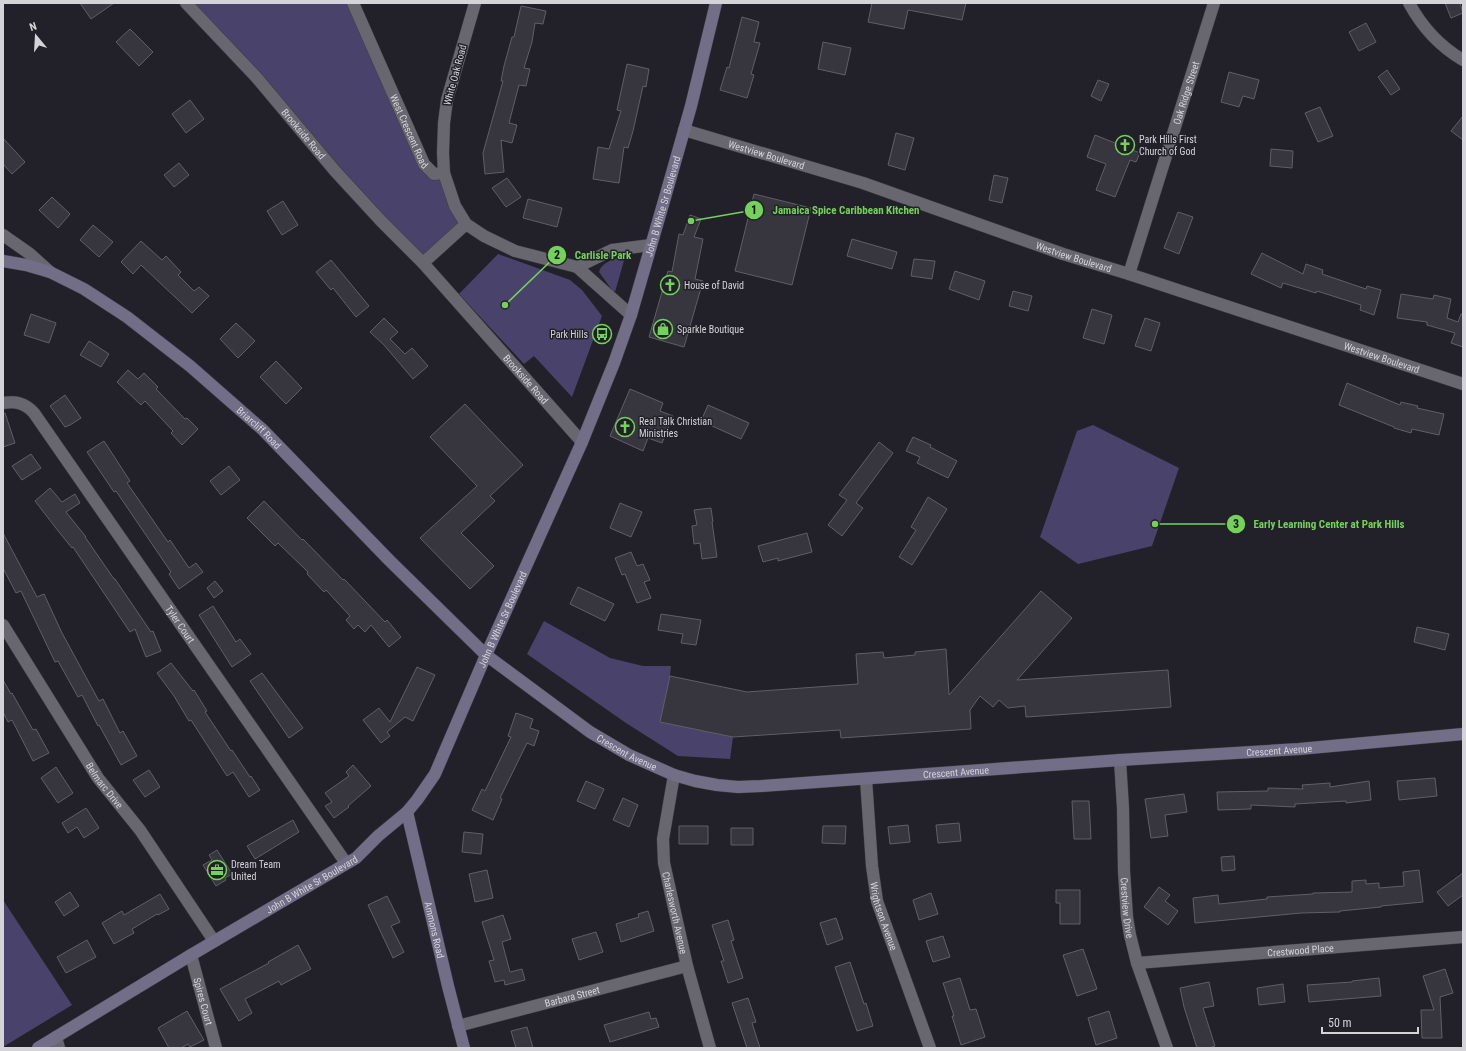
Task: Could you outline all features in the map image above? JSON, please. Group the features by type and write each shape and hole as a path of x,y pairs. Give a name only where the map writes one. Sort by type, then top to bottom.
{"street":[{"name":"Brookside Road","path":"186,3 257,78 335,171 382,222 423,263 582,442"},
{"name":"West Crescent Road","path":"353,3 424,164 434,174 444,173 455,206 466,224 484,236 516,251 577,267 631,315"},
{"name":"White Oak Road","path":"444,173 443,136 447,100 475,3"},
{"name":"John B White Sr Boulevard","path":"38,1048 58,1043 191,955 356,858 378,836 407,812 435,774 486,655 582,442 614,363 631,315 684,130 716,3"},
{"name":"Oak Ridge Street","path":"1129,274 1214,3"},
{"path":"1409,3 1427,31 1440,44 1463,60"},
{"name":"Westview Boulevard","path":"684,130 863,183 1063,254 1129,274 1463,384"},
{"path":"423,263 466,224"},
{"name":"Briarcliff Road","path":"3,235 30,254 50,272 84,289 127,317 221,392 263,430 390,561 486,655"},
{"path":"577,267 612,250 651,245"},
{"path":"3,261 26,265 50,272"},
{"name":"Tyler Court","path":"3,403 18,402 24,404 34,413 346,864"},
{"name":"Belmarc Drive","path":"3,625 98,778 140,830 214,941"},
{"name":"Crescent Avenue","path":"486,655 602,740 629,755 674,775 716,785 738,787 1299,749 1463,734"},
{"name":"Crestview Drive","path":"1120,760 1127,916 1130,935 1137,963 1167,1048"},
{"name":"Charlesworth Avenue","path":"674,775 663,839 665,876 687,966 710,1048"},
{"name":"Wrightson Avenue","path":"866,779 872,866 877,901 930,1048"},
{"name":"Ammons Road","path":"407,812 464,1048"},
{"name":"Crestwood Place","path":"1137,963 1463,937"},
{"name":"Spires Court","path":"191,955 216,1048"},
{"name":"Barbara Street","path":"458,1026 687,966"}],"shaded area":[{"path":"182,3 357,3 424,164 444,173 466,224 423,263"},
{"path":"498,254 570,280 582,290 602,316 572,397 534,356 524,364 459,294"},
{"path":"625,257 615,292 599,272 602,266 611,260"},
{"path":"1093,425 1179,468 1152,546 1078,564 1040,537 1077,431"},
{"path":"544,621 610,658 643,666 671,666 661,722 733,737 730,759 678,756 626,723 527,654"},
{"path":"3,900 72,1005 3,1047"}],"building":[{"path":"80,3 114,3 91,19"},
{"path":"872,3 966,3 962,20 908,10 904,29 868,22"},
{"path":"1445,3 1460,3 1463,13 1451,18"},
{"path":"521,6 546,11 543,24 535,23 532,42 524,68 530,69 526,86 519,85 509,123 517,125 512,143 501,140 504,172 485,174 483,153 503,81 501,81 504,66 512,37 514,37"},
{"path":"742,17 759,22 754,42 760,43 751,74 754,75 747,98 720,90 727,67 729,68"},
{"path":"1366,23 1376,42 1359,51 1349,32"},
{"path":"130,29 153,52 139,66 116,42"},
{"path":"823,42 851,48 845,75 818,69"},
{"path":"627,64 649,69 646,87 643,86 628,148 624,147 619,183 593,179 598,147 609,149 621,111 617,110"},
{"path":"1387,70 1400,89 1391,95 1378,77"},
{"path":"1229,72 1259,80 1254,99 1243,96 1239,107 1221,102"},
{"path":"1098,80 1109,84 1101,101 1091,96"},
{"path":"190,100 204,119 186,133 172,114"},
{"path":"1320,107 1333,136 1318,142 1305,113"},
{"path":"1463,116 1463,140 1451,131"},
{"path":"896,133 914,138 905,170 888,165"},
{"path":"1095,135 1140,153 1136,162 1130,160 1115,197 1096,190 1106,164 1087,157"},
{"path":"3,138 25,162 12,174 3,164"},
{"path":"1271,149 1293,151 1292,168 1270,166"},
{"path":"179,163 189,175 174,187 164,175"},
{"path":"994,175 1008,178 1002,203 989,200"},
{"path":"507,178 521,197 506,207 492,188"},
{"path":"754,194 811,208 792,285 735,271"},
{"path":"52,197 70,214 58,228 39,210"},
{"path":"528,199 562,208 557,227 523,218"},
{"path":"283,201 298,225 282,235 267,211"},
{"path":"1178,212 1193,217 1179,254 1164,248"},
{"path":"690,215 701,219 694,237 703,239 695,279 703,281 684,347 649,337 668,271 672,272 679,234 683,235"},
{"path":"93,225 113,242 99,257 80,240"},
{"path":"852,239 897,252 892,269 847,256"},
{"path":"141,241 162,260 166,256 181,272 178,275 194,291 199,287 209,296 192,313 141,265 133,274 121,262"},
{"path":"1262,253 1303,274 1306,264 1323,270 1322,274 1366,289 1367,286 1381,290 1374,315 1360,310 1361,305 1317,291 1316,293 1283,283 1281,288 1251,274"},
{"path":"914,259 935,261 932,279 911,276"},
{"path":"331,260 369,306 356,317 333,288 331,290 316,272"},
{"path":"955,271 985,281 979,300 949,289"},
{"path":"1013,291 1032,296 1028,311 1009,306"},
{"path":"1401,294 1433,299 1434,295 1451,299 1447,318 1458,322 1461,314 1463,314 1463,347 1451,343 1455,333 1427,325 1427,322 1397,318"},
{"path":"1092,309 1112,315 1104,344 1083,338"},
{"path":"31,314 56,323 49,343 24,335"},
{"path":"384,318 398,332 390,339 405,354 412,348 428,366 413,379 384,345 370,332"},
{"path":"1145,318 1160,323 1151,351 1135,346"},
{"path":"236,323 255,341 238,358 220,339"},
{"path":"89,341 109,354 101,367 80,355"},
{"path":"276,361 302,388 286,404 260,377"},
{"path":"128,370 138,379 144,373 158,387 156,389 185,419 187,418 198,429 182,445 171,433 173,431 145,401 141,405 117,382"},
{"path":"1347,383 1400,405 1401,402 1418,406 1417,408 1444,414 1439,435 1412,429 1411,433 1394,428 1339,405"},
{"path":"630,389 663,403 660,411 673,416 662,443 648,438 643,451 610,436"},
{"path":"65,395 81,418 65,427 50,406"},
{"path":"465,404 523,465 490,496 495,501 461,533 494,566 470,589 420,538 477,486 430,437"},
{"path":"708,405 749,423 741,439 701,421"},
{"path":"5,413 15,443 3,447 3,414"},
{"path":"913,437 931,445 930,447 957,461 948,478 917,463 920,457 906,451"},
{"path":"104,441 130,481 127,483 168,542 170,540 189,568 196,563 203,572 179,589 169,574 171,572 116,491 114,492 87,452"},
{"path":"879,442 893,453 856,503 863,508 842,536 828,525 847,500 839,495"},
{"path":"31,454 41,468 22,480 12,466"},
{"path":"229,466 240,480 221,495 210,481"},
{"path":"50,488 62,502 75,494 80,503 66,512 86,537 151,632 153,631 161,651 146,657 135,629 130,632 73,547 72,548 35,501"},
{"path":"928,497 947,509 912,565 899,557 916,530 911,527"},
{"path":"264,501 343,580 344,579 385,622 387,620 401,637 389,647 371,625 365,632 358,625 354,629 346,620 350,616 326,590 324,592 307,574 308,572 278,543 275,546 247,518"},
{"path":"620,503 642,512 631,537 610,528"},
{"path":"711,508 717,557 702,559 700,543 694,544 692,526 697,525 694,510"},
{"path":"3,533 37,597 44,594 62,633 99,701 103,699 120,733 123,731 137,756 121,765 82,695 78,697 58,661 55,662 21,591 16,593 3,568"},
{"path":"807,533 812,552 778,561 778,558 763,562 758,546"},
{"path":"631,552 637,566 643,564 650,580 644,582 651,598 637,603 625,574 622,575 615,558"},
{"path":"215,581 223,591 214,598 207,588"},
{"path":"578,587 614,604 605,621 570,604"},
{"path":"1041,591 1072,618 1017,680 1168,670 1171,707 1026,717 1025,706 1008,708 999,700 993,707 980,696 970,710 971,729 841,738 840,730 733,737 660,722 670,676 747,692 858,684 856,654 883,652 884,658 915,655 915,652 946,649 949,695"},
{"path":"213,606 236,642 240,639 251,654 232,667 199,615"},
{"path":"661,614 701,620 696,645 681,643 683,634 658,630"},
{"path":"1417,627 1449,634 1445,650 1414,642"},
{"path":"171,663 193,691 194,690 207,711 205,712 231,751 232,750 260,790 249,797 233,772 227,776 191,720 189,721 174,696 157,673"},
{"path":"417,667 435,675 413,721 405,717 387,732 390,736 381,743 363,720 379,708 390,722"},
{"path":"262,673 303,728 289,738 250,681"},
{"path":"3,680 33,730 36,729 49,753 33,761 12,720 8,722 3,712"},
{"path":"516,713 533,719 530,728 539,731 534,746 527,743 500,798 502,799 493,820 472,810 482,789 485,791 511,737 508,736"},
{"path":"353,765 371,786 348,806 349,807 334,818 325,806 332,802 325,793 349,776 346,772"},
{"path":"56,767 73,793 58,803 41,778"},
{"path":"149,770 160,787 145,797 133,780"},
{"path":"1435,778 1437,796 1399,800 1397,781"},
{"path":"586,781 604,789 595,809 577,801"},
{"path":"1369,781 1371,800 1346,803 1346,801 1295,804 1295,807 1251,805 1251,809 1218,810 1217,792 1268,791 1268,788 1303,789 1302,785 1330,783 1330,787"},
{"path":"1184,794 1187,812 1165,815 1168,836 1151,838 1145,799"},
{"path":"623,798 638,805 629,827 613,820"},
{"path":"1072,801 1089,801 1091,839 1074,839"},
{"path":"86,808 99,828 84,838 77,827 68,833 62,823"},
{"path":"293,820 299,832 255,859 247,846"},
{"path":"959,823 961,841 938,843 936,825"},
{"path":"908,825 910,842 890,844 888,827"},
{"path":"679,826 708,826 708,844 679,844"},
{"path":"823,826 846,826 845,844 822,843"},
{"path":"731,828 753,828 753,845 731,845"},
{"path":"464,832 483,834 481,854 462,852"},
{"name":"Dream Team United","path":"217,850 232,874 216,886 203,865 212,860 209,855"},
{"path":"1234,856 1235,870 1222,871 1221,857"},
{"path":"487,870 493,898 475,902 469,874"},
{"path":"1419,870 1423,902 1340,912 1301,913 1195,923 1193,898 1218,895 1219,904 1267,899 1267,897 1313,893 1352,892 1352,881 1366,880 1366,884 1379,883 1379,888 1404,886 1403,872"},
{"path":"1463,873 1463,895 1448,906 1437,892"},
{"path":"1159,887 1170,895 1165,901 1178,911 1168,925 1144,907"},
{"path":"1056,890 1080,890 1080,924 1060,924 1060,903 1056,903"},
{"path":"70,892 79,906 64,916 55,902"},
{"path":"931,893 938,914 919,920 913,900"},
{"path":"160,894 169,909 158,915 157,914 132,929 134,933 114,944 102,923 122,911 124,915"},
{"path":"387,896 400,922 391,926 404,952 393,958 368,905"},
{"path":"648,911 654,931 621,942 616,924 639,917 638,914"},
{"path":"503,915 511,939 502,942 510,972 522,969 525,980 505,985 504,980 495,982 489,961 494,960 482,922"},
{"path":"836,918 843,939 827,945 820,923"},
{"path":"728,920 734,940 731,941 743,978 728,983 721,961 724,961 712,925"},
{"path":"596,932 603,952 579,960 572,939"},
{"path":"943,936 950,957 933,962 926,941"},
{"path":"87,940 96,957 66,973 57,957"},
{"path":"298,945 311,969 281,985 279,981 245,999 252,1013 239,1021 220,989 269,963 268,962"},
{"path":"1083,949 1097,989 1077,996 1063,955"},
{"path":"850,962 873,1026 857,1031 835,967"},
{"path":"1445,969 1453,993 1440,997 1442,1038 1422,1038 1421,1010 1434,1010 1423,976"},
{"path":"960,978 970,1010 976,1009 985,1037 961,1045 952,1016 954,1016 943,983"},
{"path":"1379,978 1381,996 1309,1002 1307,985 1352,982"},
{"path":"1209,982 1214,1006 1203,1008 1215,1046 1209,1048 1197,1048 1184,1007 1180,988"},
{"path":"1283,984 1285,1002 1259,1005 1257,988"},
{"path":"748,998 756,1022 752,1023 760,1048 747,1048 732,1003"},
{"path":"187,1011 204,1040 190,1047 188,1044 181,1048 169,1048 158,1028"},
{"path":"1109,1011 1117,1038 1096,1045 1088,1018"},
{"path":"649,1012 651,1019 656,1018 659,1027 610,1042 604,1025"},
{"path":"527,1027 533,1048 516,1048 511,1031"}],"place":[{"name":"Park Hills First Church of God","path":"1125,145"},
{"name":"Jamaica Spice Caribbean Kitchen","path":"691,221"},
{"name":"House of David","path":"670,285"},
{"name":"Carlisle Park","path":"505,305"},
{"name":"Sparkle Boutique","path":"663,329"},
{"name":"Park Hills","path":"602,334"},
{"name":"Real Talk Christian Ministries","path":"625,427"},
{"name":"Early Learning Center at Park Hills","path":"1155,524"},
{"name":"Dream Team United","path":"217,870"}]}
